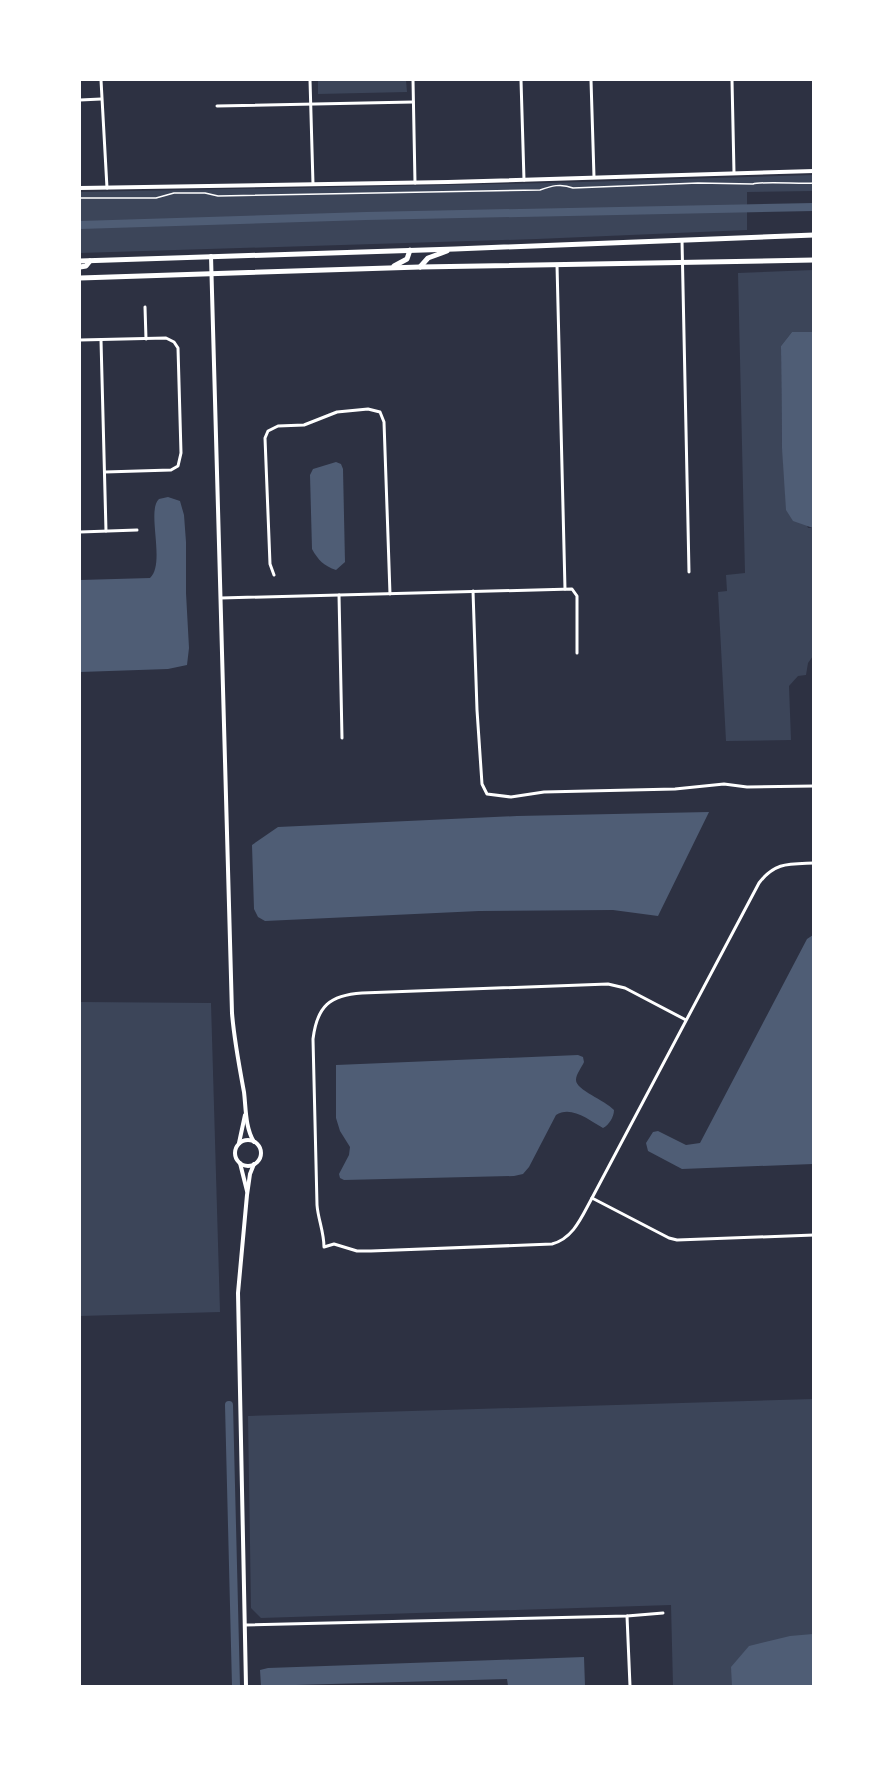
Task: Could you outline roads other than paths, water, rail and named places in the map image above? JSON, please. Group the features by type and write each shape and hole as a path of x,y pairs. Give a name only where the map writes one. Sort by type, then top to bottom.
{"main road":[{"path":"80,261 813,235"},
{"path":"420,267 428,258 455,249"},
{"path":"389,268 403,263 410,250"},
{"path":"80,278 420,267 813,260"},
{"path":"80,267 86,266 90,261"}],"street":[{"path":"101,80 106,188"},
{"path":"310,80 313,184"},
{"path":"413,80 415,183"},
{"path":"521,80 524,180"},
{"path":"591,80 594,177"},
{"path":"732,80 734,173"},
{"path":"80,99 101,99"},
{"path":"217,106 413,102"},
{"path":"80,188 415,183 813,171"},
{"path":"682,240 689,572"},
{"path":"211,255 232,1013 245,1112 254,1142"},
{"path":"557,265 565,589"},
{"path":"146,307 146,339"},
{"path":"80,340 166,338 174,342 178,352 181,453 178,466 171,470 105,472"},
{"path":"101,340 106,531"},
{"path":"274,576 270,564 265,438 268,431 278,426 304,425 337,412 368,408 380,412 384,422 390,594"},
{"path":"80,532 137,530"},
{"path":"221,598 572,589 577,596 577,653"},
{"path":"473,591 482,784 487,794 511,797 544,792 675,789 724,784 747,787 813,786"},
{"path":"339,595 342,738"},
{"path":"686,1020 625,988 608,984 351,994 331,1001 319,1014 313,1039 317,1205 318,1217 324,1234 324,1247 334,1244 357,1251 371,1251 560,1242 574,1230 592,1198 765,874 783,864 813,863"},
{"path":"245,1112 239,1143 235,1151 240,1162 247,1195"},
{"path":"239,1143 254,1142 259,1146 260,1153 250,1174 238,1293 246,1686"},
{"path":"240,1162 254,1164"},
{"path":"592,1198 677,1240 813,1235"},
{"path":"245,1625 627,1616 663,1613"},
{"path":"627,1616 630,1686"}],"waterway":[{"path":"80,225 366,216 814,207"},
{"path":"229,1405 236,1686"}]}
